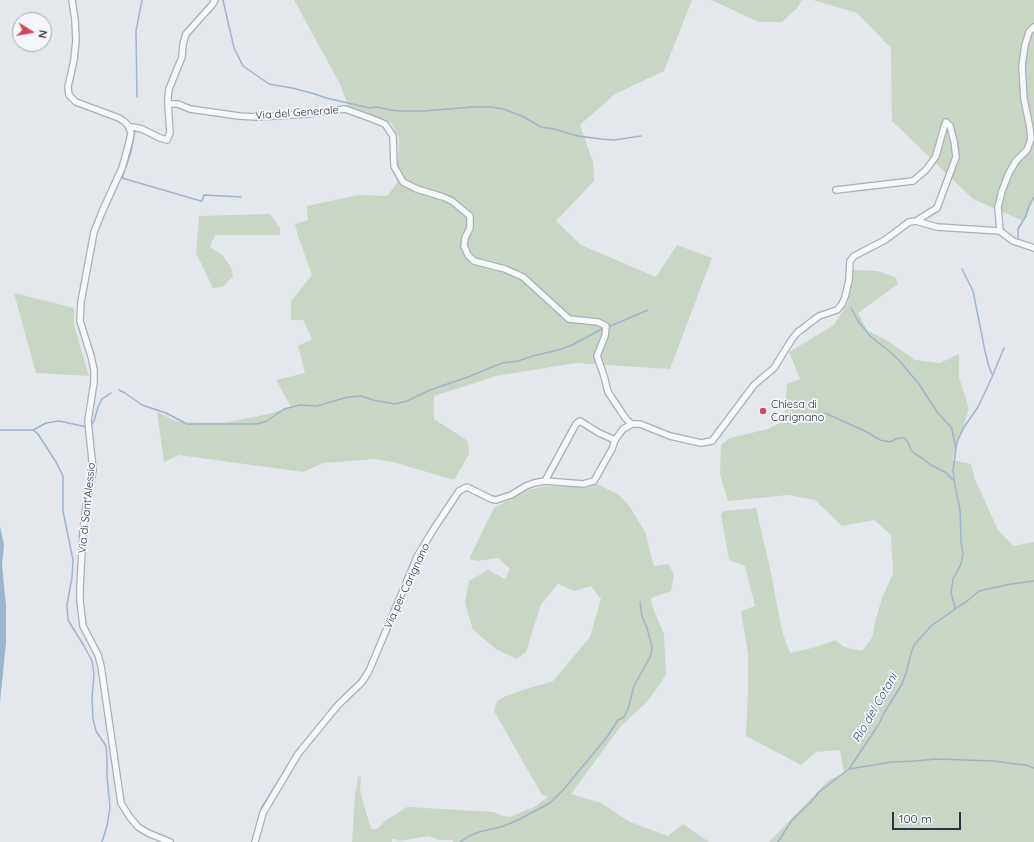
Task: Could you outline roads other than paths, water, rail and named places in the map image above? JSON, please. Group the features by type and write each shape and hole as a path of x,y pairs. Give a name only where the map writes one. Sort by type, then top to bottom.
{"street":[{"path":"72,0 76,40 74,60 68,87 69,95 76,102 119,118 129,127 142,129 167,140 170,133 168,104 169,89 182,57 183,44 186,34 215,0"},
{"path":"1000,231 998,207 1002,191 1012,167 1027,150 1032,139 1024,99 1022,66 1025,45 1030,32 1034,27"},
{"name":"Via del Generale","path":"168,104 178,104 190,109 257,117 308,114 345,109 385,124 393,136 394,166 403,182 417,189 452,201 470,216 470,228 465,238 464,246 468,255 474,261 505,269 523,277 569,319 598,322 606,326 605,336 597,356 608,392 632,424"},
{"path":"836,190 913,181 926,170 936,156 946,122 950,126 956,156 937,208 916,221"},
{"name":"Via di Sant'Alessio","path":"129,127 131,133 126,157 94,232 81,302 80,322 91,356 94,376 88,421 93,470 83,530 80,602 83,626 98,655 101,666 121,802 129,816 138,827 170,842"},
{"path":"632,424 640,424 670,436 701,443 712,441 754,385 774,368 798,332 820,316 837,310 842,304 849,280 850,261 854,256 885,240 908,222 916,221 937,227 1000,231 1013,241 1034,248"},
{"path":"545,482 576,424 580,421 599,433 615,440"},
{"name":"Via per Carignano","path":"255,842 263,813 298,754 338,705 362,682 369,671 417,558 433,530 459,491 467,487 490,499 496,500 511,495 534,483 545,482 583,484 594,481 612,449 615,440 623,429 632,424"}],"water":[{"path":"0,526 4,545 2,565 6,605 6,643 0,703"}],"waterway":[{"path":"137,97 136,31 142,0"},
{"path":"223,0 234,48 243,66 269,84 292,88 326,98 370,108 377,107 400,111 424,111 492,107 503,109 522,116 541,127 578,136 614,140 641,136"},
{"path":"135,130 131,152 122,178 201,201 204,195 241,197"},
{"path":"1018,238 1018,229 1026,216 1034,197"},
{"path":"962,269 973,291 985,351 992,374"},
{"path":"851,308 858,321 870,336 897,358 919,384 937,412 952,429 956,450"},
{"path":"608,327 648,310"},
{"path":"119,390 142,405 166,413 187,424 257,424 267,421 284,409 300,405 317,406 348,397 361,396 395,404 407,401 430,390 502,363 518,361 562,349 602,329"},
{"path":"954,609 955,607 951,593 953,579 961,564 963,554 960,510 953,470 957,442 964,427 978,407 1004,348"},
{"path":"91,425 94,421 102,399 111,393"},
{"path":"825,413 867,432 880,440 890,442 898,438 904,438 915,454 931,465 945,472 953,480"},
{"path":"33,430 46,423 59,421 87,427"},
{"path":"0,430 33,430 38,434 63,476 63,511 73,560 72,577 67,605 68,620 92,661 94,674 92,697 93,719 96,731 106,746 110,807 107,826 102,842"},
{"name":"Rio del Cotani","path":"778,842 792,820 819,792 849,769 879,724 902,684 915,644 931,626 966,602 979,591 1034,581"},
{"path":"460,842 479,832 501,827 516,821 550,803 564,789 607,737 618,720 624,717 628,709 634,686 651,655 652,647 642,616 640,602"},
{"path":"252,842 262,807 292,759"},
{"path":"849,769 892,762 937,759 993,761 1026,765 1034,768"}],"place":[{"name":"Chiesa di Carignano","path":"763,411"}]}
